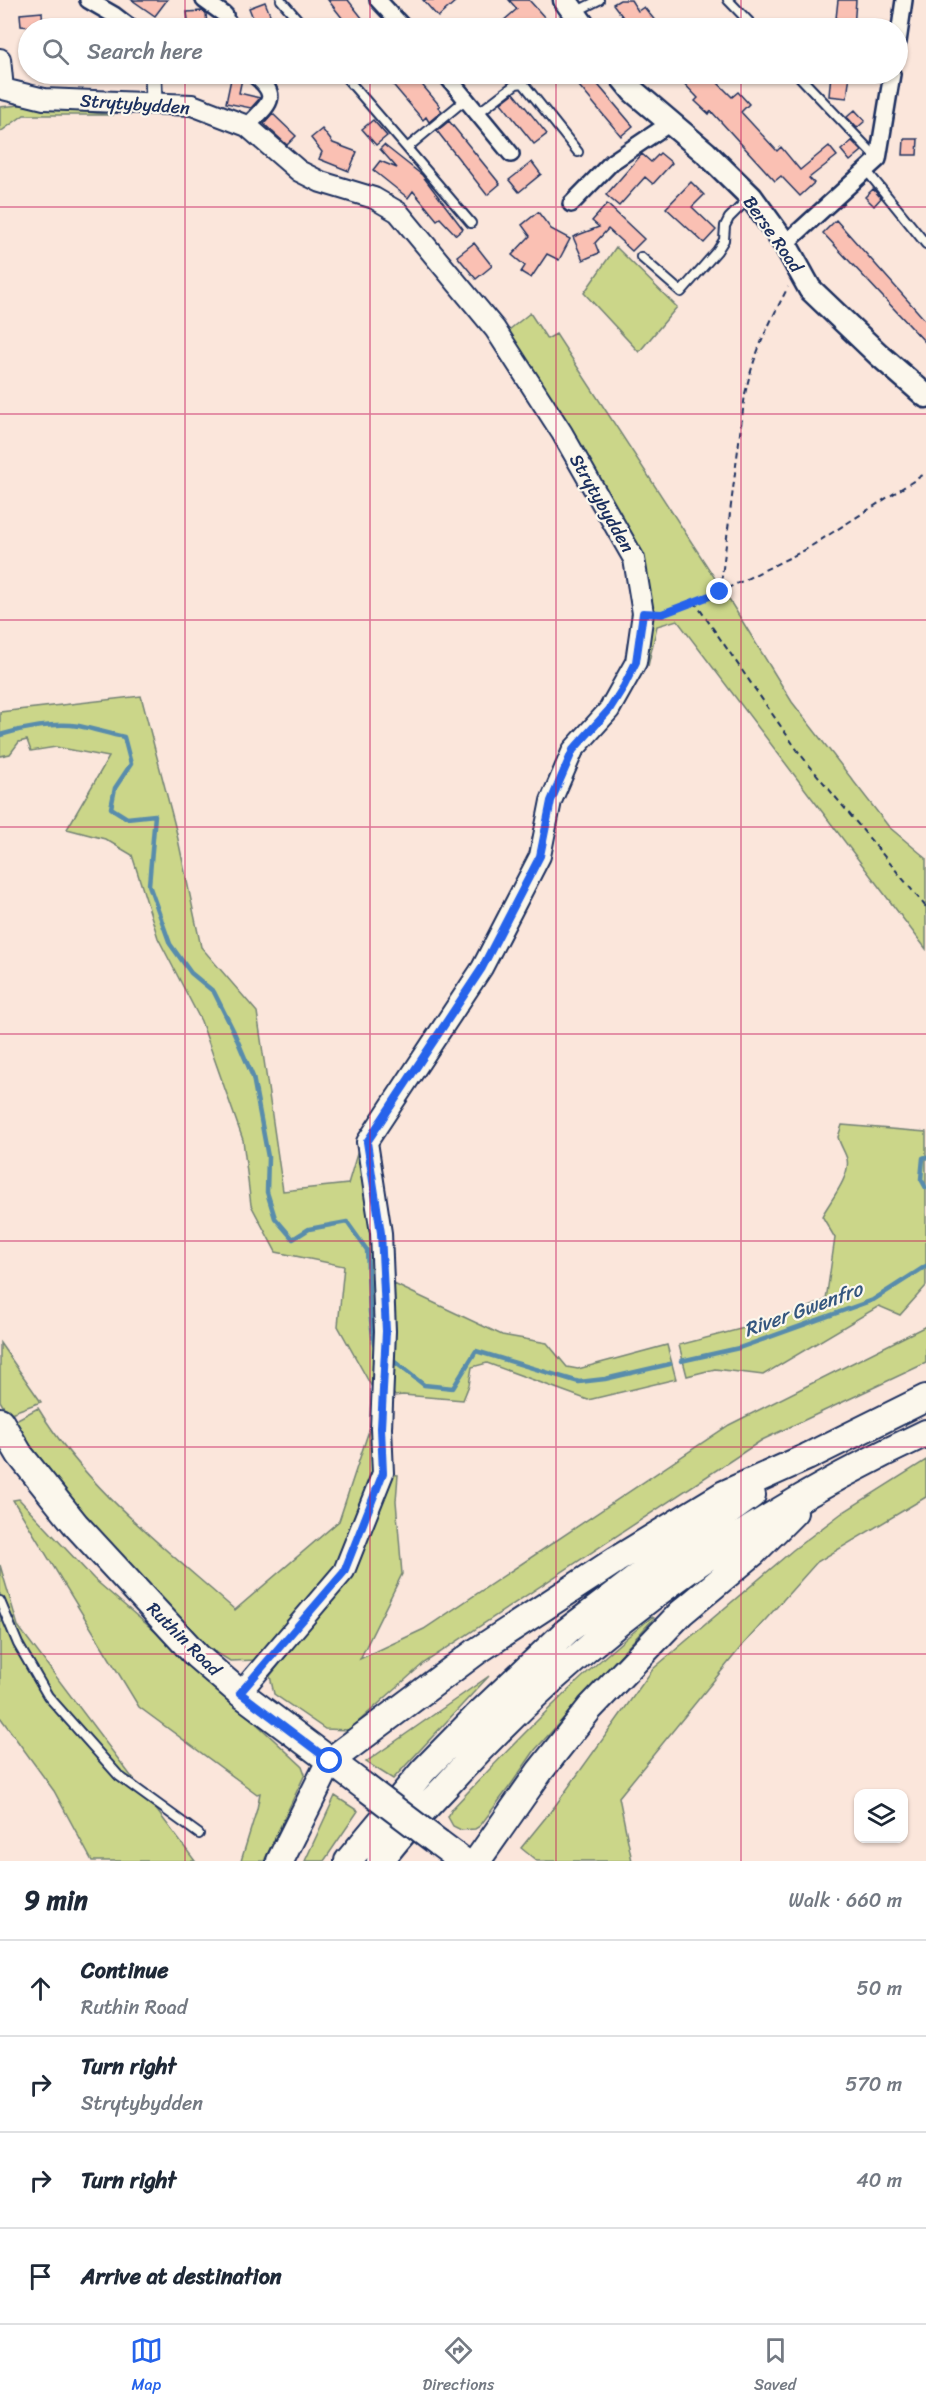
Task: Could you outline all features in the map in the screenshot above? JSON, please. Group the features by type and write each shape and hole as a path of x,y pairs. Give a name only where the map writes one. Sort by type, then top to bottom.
{"main road":[{"name":"Berse Road","path":"628,84 706,153 750,197 790,253 810,289 926,396"},
{"path":"280,1861 330,1761 477,1651 616,1560 724,1494 807,1457 926,1398"},
{"name":"Ruthin Road","path":"3,1433 76,1525 196,1656 240,1693 463,1861"},
{"path":"380,1861 463,1767 510,1718 629,1612 754,1525 817,1489 926,1433"},
{"path":"348,1861 372,1829 423,1771 567,1631 633,1580 807,1457"},
{"path":"477,1861 540,1771 590,1708 681,1613 753,1553 817,1489"}],"street":[{"path":"88,0 118,18"},
{"path":"204,0 225,15"},
{"path":"378,0 395,18"},
{"path":"901,18 904,0"},
{"path":"0,59 1,90"},
{"path":"153,84 154,102"},
{"path":"248,126 272,98 270,91 263,84"},
{"path":"453,84 511,154"},
{"path":"790,253 878,159 890,84"},
{"name":"Strytybydden","path":"1,90 44,99 192,105 248,126 299,171 321,182 375,198 398,212 414,228 495,329 562,433 633,559 643,613 636,662 609,710 573,750 551,801 540,856 493,948 367,1142 381,1233 385,1351 381,1428 383,1473 344,1572 240,1693"},
{"path":"571,204 612,162 670,123"}],"lane":[{"path":"281,0 296,18"},
{"path":"575,14 599,0"},
{"path":"728,0 745,18"},
{"path":"225,15 228,18"},
{"path":"352,84 471,223"},
{"path":"478,113 516,84"},
{"path":"524,84 578,152"},
{"path":"807,84 878,159"},
{"path":"407,148 466,99"},
{"path":"866,170 926,244"},
{"path":"641,257 681,292 724,240 724,226 729,218 750,197"},
{"path":"0,1601 18,1644 48,1696 119,1776 199,1834"}],"path":[{"path":"720,592 745,394 752,362 768,323 787,288 790,253"},
{"path":"643,613 662,614 720,592 805,550 926,473"},
{"path":"694,601 800,754 926,907"}],"green space":[{"path":"20,105 114,115 24,115 0,132 0,107"},
{"path":"616,247 677,307 639,352 584,293"},
{"path":"530,313 547,339 556,334 733,606 792,702 889,827 926,858 926,949 677,620 657,626 648,666 649,625 637,543 620,525 504,334"},
{"path":"141,696 176,830 201,947 257,1012 283,1191 348,1184 359,1147 373,1203 379,1336 395,1338 394,1284 502,1335 547,1343 567,1367 578,1369 667,1345 676,1379 588,1400 487,1363 472,1367 469,1385 463,1400 395,1396 389,1387 375,1472 350,1527 337,1570 256,1660 230,1661 203,1644 103,1537 12,1422 38,1408 58,1437 103,1491 235,1610 339,1521 379,1400 338,1326 344,1266 276,1252 251,1205 243,1140 201,1021 158,938 132,855 105,839 67,829 109,757 56,747 31,751 27,740 19,742 10,754 0,756 0,712"},
{"path":"842,1125 926,1132 926,1286 900,1315 879,1306 763,1375 715,1369 687,1376 679,1345 786,1317 826,1300 835,1238 822,1216 846,1173 847,1159 838,1137"},
{"path":"926,1326 926,1363 762,1440 424,1663 349,1730 325,1729 274,1694 270,1676 348,1578 388,1474 398,1475 396,1501 402,1574 360,1659 424,1629 729,1425"},
{"path":"0,1343 41,1402 8,1414 0,1401"},
{"path":"926,1460 926,1497 817,1562 741,1647 619,1797 632,1861 537,1861 521,1848 555,1806 653,1669 793,1550 842,1513"},
{"path":"19,1499 94,1579 179,1652 302,1766 305,1774 264,1861 241,1861 260,1793 257,1794 139,1707 13,1500"},
{"path":"0,1565 18,1626 195,1861 92,1861 54,1791 0,1717"},
{"path":"652,1617 654,1618 535,1750 480,1826 475,1829 461,1830 453,1826 448,1817 452,1809 574,1685"},
{"path":"489,1676 393,1779 366,1762"},
{"path":"335,1796 358,1811 324,1861 305,1861"}],"building":[{"path":"132,0 167,0 155,16"},
{"path":"328,0 348,0 362,18 342,18"},
{"path":"423,0 457,0 438,17"},
{"path":"509,0 529,0 545,18 507,18 517,9"},
{"path":"620,0 631,0 638,11 644,7 653,18 624,18 613,4"},
{"path":"838,0 856,0 855,18 836,18"},
{"path":"265,2 271,17 253,18 249,8"},
{"path":"202,11 206,13 206,18 188,18 187,12"},
{"path":"42,12 42,18 20,18 20,14"},
{"path":"230,84 241,84 239,93 260,98 251,108 226,103"},
{"path":"392,84 421,84 442,111 429,122 426,117 423,120"},
{"path":"577,84 597,84 633,126 621,136"},
{"path":"685,84 719,84 732,97 738,92 749,104 741,112 777,151 781,147 800,170 829,146 837,156 809,178 814,183 800,196 781,176 775,181 711,111 709,114 695,101 698,98"},
{"path":"830,84 849,84 847,98 829,96"},
{"path":"514,93 547,134 534,144 501,103"},
{"path":"855,110 865,121 857,128 847,117"},
{"path":"273,114 296,136 287,145 264,124"},
{"path":"373,120 387,136 376,145 362,129"},
{"path":"449,121 500,184 487,195 437,131"},
{"path":"322,129 333,143 357,152 349,171 319,159 322,152 311,138"},
{"path":"904,139 918,139 917,155 903,155"},
{"path":"852,141 862,151 850,161 841,150"},
{"path":"384,145 422,175 463,229 456,235 440,218 437,220 413,191 408,198 373,170 380,161 397,168 380,149"},
{"path":"660,153 672,163 653,184 645,177 619,206 606,195 642,154 651,162"},
{"path":"532,162 541,174 519,192 509,180"},
{"path":"691,182 704,195 692,207 716,230 704,243 666,208"},
{"path":"873,189 881,198 874,206 865,197"},
{"path":"607,204 644,239 632,251 608,229 595,243 599,253 583,260 573,237 599,227 592,221"},
{"path":"538,212 551,229 570,239 559,260 547,254 531,278 521,272 525,266 512,255 530,236 522,225"},
{"path":"836,220 926,321 926,343 823,233"},
{"path":"474,243 492,266 476,279 457,256"}],"waterway":[{"name":"River Gwenfro","path":"0,735 29,728 60,725 79,726 124,737 131,764 115,788 111,808 127,818 155,815 149,885 170,944 191,973 214,992 253,1077 268,1157 267,1192 275,1218 293,1239 309,1229 347,1222 367,1250 370,1312 374,1344 378,1347"},
{"name":"River Gwenfro","path":"926,1157 923,1158 921,1179 926,1188"},
{"name":"River Gwenfro","path":"681,1361 739,1348 873,1300 926,1266"},
{"name":"River Gwenfro","path":"391,1359 424,1385 453,1388 476,1351 579,1382 605,1379 670,1364"}],"route":[{"path":"330,1761 240,1693 344,1572 383,1473 381,1428 386,1331 381,1233 367,1142 482,968 540,856 551,801 573,750 609,710 636,662 643,613 662,614 720,592"}]}
